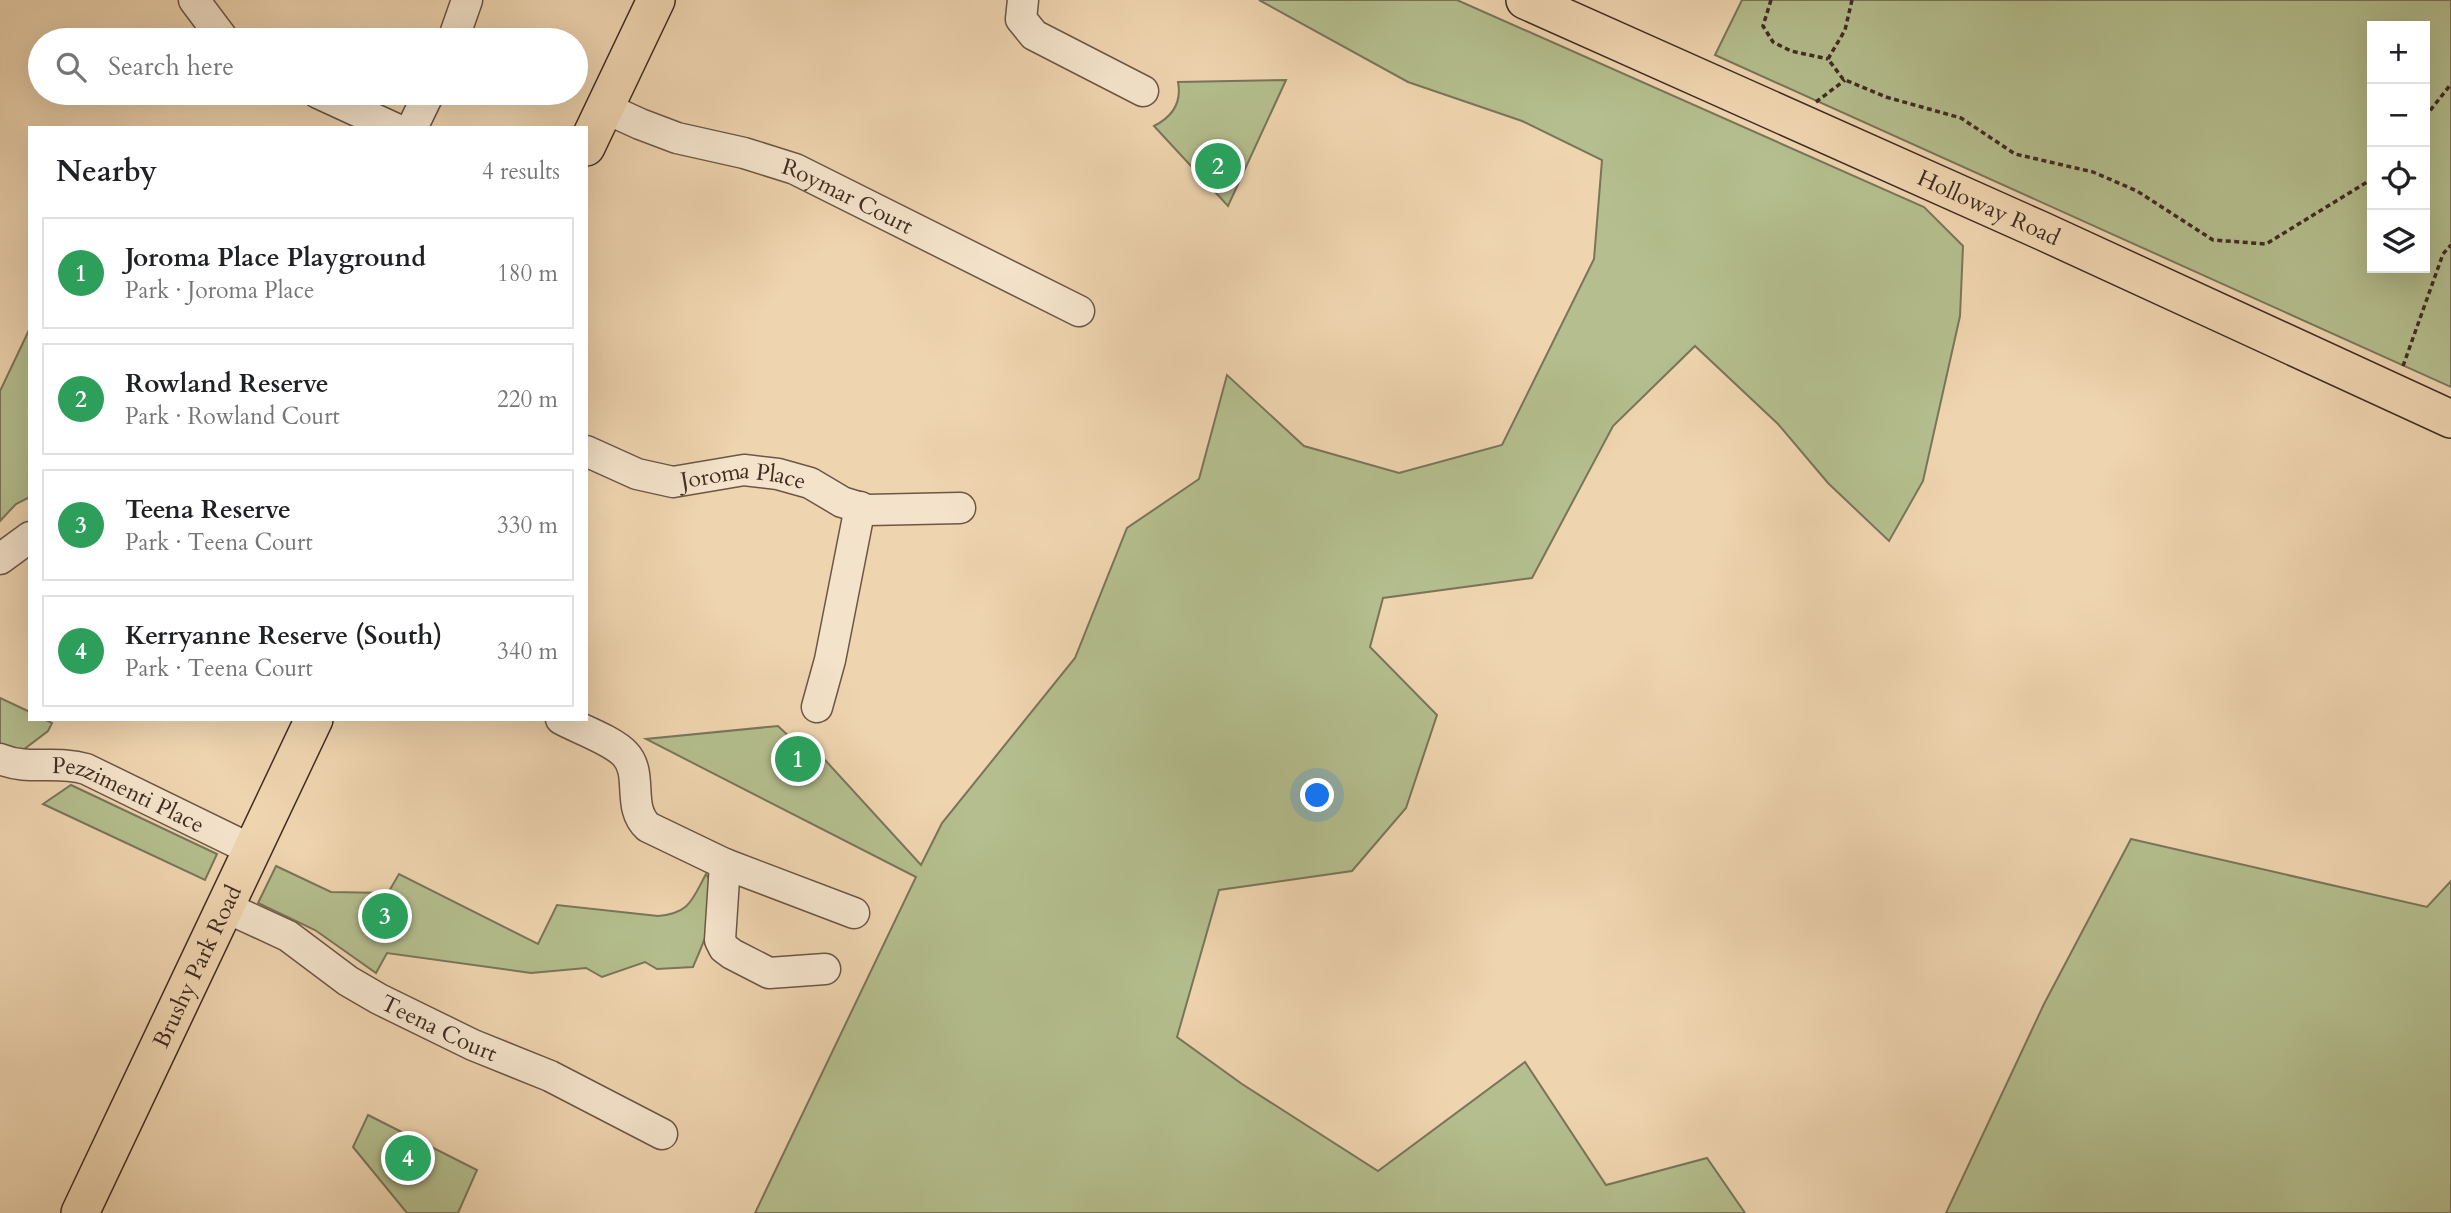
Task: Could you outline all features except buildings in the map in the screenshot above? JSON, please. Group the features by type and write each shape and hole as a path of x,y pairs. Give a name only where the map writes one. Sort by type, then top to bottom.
{"main road":[{"path":"588,143 656,0"},
{"name":"Holloway Road","path":"1535,2 2451,419"},
{"name":"Brushy Park Road","path":"80,1213 313,721"}],"street":[{"path":"194,0 215,28"},
{"path":"457,28 467,0"},
{"path":"1023,0 1021,19 1034,35 1143,91"},
{"path":"344,105 390,126"},
{"path":"413,126 423,105"},
{"name":"Roymar Court","path":"605,107 639,124 677,138 744,153 795,169 1079,311"},
{"name":"Joroma Place","path":"588,452 637,474 673,482 744,470 778,474 810,483 842,502 868,510 960,508"},
{"path":"817,707 830,660 860,507"},
{"path":"0,559 28,538"},
{"path":"565,721 626,755 633,766 636,810 640,820 648,827 725,864 855,913"},
{"name":"Pezzimenti Place","path":"0,759 26,765 67,763 86,769 252,850"},
{"path":"725,864 720,940 724,948 769,973 825,969"},
{"name":"Teena Court","path":"225,907 288,936 348,981 379,999 473,1045 550,1076 662,1134"}],"path":[{"path":"1771,0 1763,26 1773,42 1791,51 1828,59 1843,79 1886,97 1961,118 2015,154 2093,172 2137,191 2213,240 2266,244 2367,182"},
{"path":"1828,59 1846,30 1852,0"},
{"path":"2430,111 2451,84"},
{"path":"2393,393 2443,254 2451,246"}],"green space":[{"path":"1259,0 1457,0 1924,207 1963,246 1960,316 1923,481 1889,541 1828,483 1778,424 1695,346 1613,426 1532,578 1383,598 1370,647 1437,715 1406,808 1352,871 1219,890 1177,1037 1242,1084 1378,1171 1525,1062 1606,1185 1707,1158 1745,1213 755,1213 916,877 646,739 778,726 795,742 815,749 921,865 942,823 1075,658 1127,528 1199,479 1227,375 1304,446 1399,473 1502,445 1594,259 1602,160 1522,121 1408,82"},
{"path":"1742,0 2451,0 2451,387 1715,55"},
{"path":"1286,80 1228,206 1154,126 1171,114 1177,103 1178,82"},
{"path":"28,332 28,498 16,504 0,521 0,391"},
{"path":"0,698 28,711 28,721 52,723 48,731 19,753 0,744"},
{"path":"71,785 217,854 205,880 43,804"},
{"path":"2131,839 2427,907 2451,881 2451,1213 1946,1213 2044,1004"},
{"path":"276,866 331,892 388,893 399,874 538,944 557,905 658,916 669,914 689,904 706,874 714,895 713,908 707,933 693,967 657,969 645,962 602,977 586,968 531,973 387,953 376,973 315,930 258,903"},
{"path":"368,1115 477,1170 458,1213 407,1213 353,1147"}],"place":[{"name":"Rowland Reserve","path":"1218,166"},
{"name":"Joroma Place Playground","path":"798,759"},
{"name":"Teena Reserve","path":"385,916"},
{"name":"Kerryanne Reserve (South)","path":"408,1158"}]}
